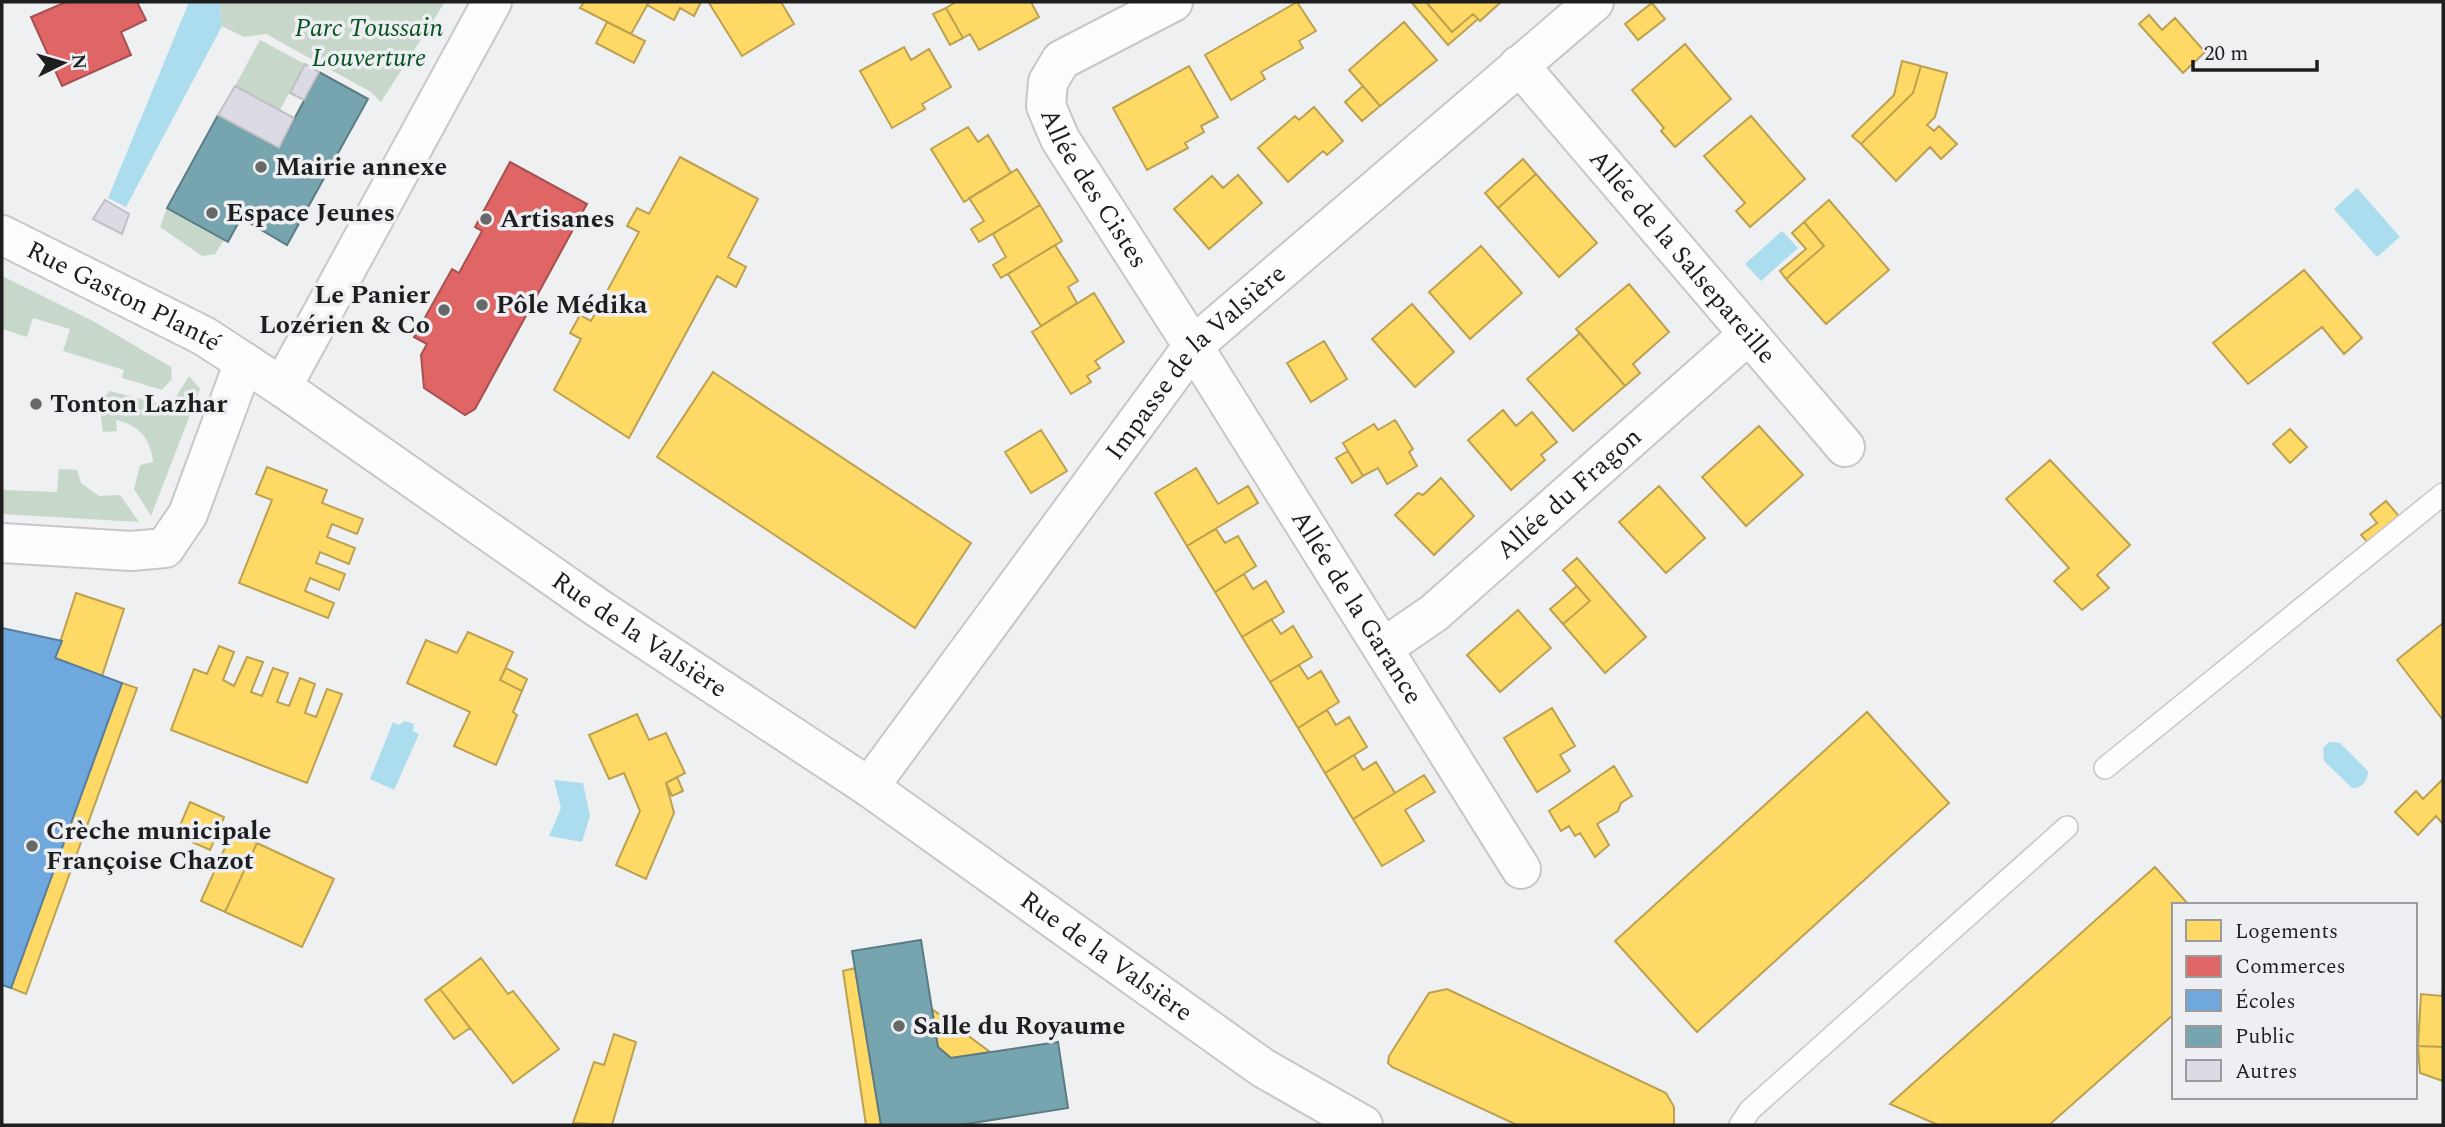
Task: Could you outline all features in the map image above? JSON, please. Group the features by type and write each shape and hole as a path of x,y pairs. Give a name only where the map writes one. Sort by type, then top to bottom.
{"street":[{"path":"282,387 492,2"},
{"name":"Allée des Cistes","path":"1173,2 1061,60 1048,82 1046,106 1060,139 1193,345"},
{"name":"Impasse de la Valsière","path":"869,787 1193,345 1594,2"},
{"name":"Allée de la Salsepareille","path":"1519,65 1845,447"},
{"name":"Rue Gaston Planté","path":"2,235 204,336 282,387"},
{"name":"Allée du Fragon","path":"1383,648 1434,613 1749,334"},
{"name":"Allée de la Garance","path":"1193,345 1521,869"},
{"path":"2,543 131,551 165,548 188,514 244,362"},
{"name":"Rue de la Valsière","path":"282,387 598,608 869,787 1263,1068 1363,1125"}],"lane":[{"path":"2105,768 2443,494"},
{"path":"1740,1125 1750,1110 2067,827"}],"green space":[{"name":"Parc Toussain Louverture","path":"219,2 445,2 381,102 371,92 266,34 244,37 222,26"},
{"path":"260,40 305,64 280,110 235,86"},
{"path":"167,208 224,240 215,254 202,256 160,227"},
{"path":"2,276 93,321 171,367 172,379 162,390 122,378 124,370 63,351 70,329 33,318 27,337 2,329"},
{"path":"189,376 200,389 151,516 134,489 140,465 153,462 150,446 137,429 124,422 116,420 117,431 103,432 99,402 110,391 160,404 175,398"},
{"path":"59,469 77,470 81,483 99,496 120,495 139,522 2,514 2,490 57,492"}],"water":[{"path":"189,2 219,2 222,26 126,207 108,198"},
{"path":"2357,188 2400,237 2377,257 2334,209"},
{"path":"1782,231 1798,248 1761,281 1745,264"},
{"path":"405,721 414,724 413,731 419,734 394,790 370,779 393,722 399,725"},
{"path":"2329,742 2340,743 2368,771 2366,781 2352,788 2324,761 2323,748"},
{"path":"554,780 583,783 590,816 582,842 549,836 561,808"}],"building: Logements":[{"path":"584,2 649,2 631,34 580,8"},
{"path":"649,2 701,2 694,16 680,8 674,20 647,5"},
{"path":"781,2 794,24 742,56 709,3"},
{"path":"956,2 1031,2 1039,17 979,50 970,34 963,38 946,8"},
{"path":"1297,2 1316,31 1299,41 1303,48 1261,72 1265,79 1231,100 1205,55"},
{"path":"1426,2 1452,32 1473,14 1478,19 1448,45 1412,3"},
{"path":"1426,2 1501,2 1480,21 1473,14 1452,32"},
{"path":"1652,3 1665,19 1638,40 1625,24"},
{"path":"946,8 963,38 950,45 933,14"},
{"path":"2149,15 2162,30 2175,18 2205,52 2183,73 2139,24"},
{"path":"607,22 645,41 634,63 596,43"},
{"path":"1404,22 1437,60 1380,106 1349,70"},
{"path":"1685,44 1731,99 1675,147 1661,131 1664,128 1632,90"},
{"path":"904,47 911,60 929,49 951,87 922,104 925,109 892,128 860,71"},
{"path":"1902,61 1921,66 1913,93 1861,144 1852,136 1894,95"},
{"path":"1189,66 1218,117 1201,126 1204,132 1185,143 1188,148 1147,170 1113,108"},
{"path":"1921,66 1947,73 1935,117 1927,125 1934,131 1939,126 1957,144 1941,159 1930,147 1896,181 1861,144 1913,93"},
{"path":"1363,86 1380,106 1362,121 1345,102"},
{"path":"1314,107 1343,141 1327,155 1323,151 1288,182 1258,148 1295,116 1299,120"},
{"path":"1751,116 1805,179 1750,227 1736,211 1745,203 1704,156"},
{"path":"968,127 978,142 988,135 1011,173 964,202 931,149"},
{"path":"680,157 758,199 728,257 746,267 736,287 717,276 629,438 554,390 581,339 570,333 580,315 591,321 639,232 627,226 637,208 649,214"},
{"path":"1523,159 1536,174 1498,208 1485,193"},
{"path":"1017,169 1040,205 979,242 971,229 984,221 969,198"},
{"path":"1536,174 1597,243 1559,277 1498,208"},
{"path":"1238,175 1262,203 1209,249 1174,209 1212,176 1223,188"},
{"path":"1829,200 1889,270 1826,324 1786,279 1824,246 1804,222"},
{"path":"1040,205 1062,241 1001,278 993,265 1006,257 993,234"},
{"path":"1804,222 1824,246 1786,279 1780,271 1806,249 1792,233"},
{"path":"1055,245 1078,281 1068,287 1077,303 1041,326 1008,274"},
{"path":"1481,246 1522,293 1470,339 1429,292"},
{"path":"2304,270 2362,338 2344,354 2322,327 2248,384 2213,343"},
{"path":"1629,284 1669,332 1633,364 1640,373 1625,386 1576,329"},
{"path":"1094,293 1124,342 1095,361 1100,368 1087,376 1091,382 1071,394 1032,332"},
{"path":"1412,304 1454,352 1415,387 1372,339"},
{"path":"1580,333 1625,386 1573,431 1527,379"},
{"path":"1324,341 1347,379 1311,402 1287,363"},
{"path":"713,372 971,543 915,628 657,457"},
{"path":"1503,410 1516,426 1532,412 1557,442 1541,455 1545,460 1511,490 1468,440"},
{"path":"1395,420 1413,449 1409,452 1417,466 1387,484 1378,468 1363,476 1343,443 1374,424 1378,430"},
{"path":"1759,426 1803,475 1746,526 1702,477"},
{"path":"2290,429 2307,447 2290,463 2273,444"},
{"path":"1041,430 1067,471 1031,493 1005,452"},
{"path":"1348,451 1363,476 1352,483 1336,458"},
{"path":"2050,460 2130,545 2097,575 2109,588 2082,610 2054,581 2069,568 2006,499"},
{"path":"267,467 327,490 322,503 363,519 357,534 332,524 327,537 355,548 349,564 320,552 316,563 345,574 339,590 310,578 305,591 334,603 328,618 239,583 272,500 256,494"},
{"path":"1196,468 1218,504 1248,486 1258,503 1187,546 1155,493"},
{"path":"1441,478 1474,516 1434,555 1395,515 1418,493 1423,495"},
{"path":"1659,486 1705,538 1666,573 1619,522"},
{"path":"2386,501 2403,521 2372,547 2361,535 2377,523 2370,514"},
{"path":"1216,529 1225,543 1238,536 1256,566 1215,592 1187,546"},
{"path":"1577,558 1646,637 1605,673 1563,624 1590,601 1563,570"},
{"path":"1244,574 1253,589 1266,581 1284,612 1242,637 1215,592"},
{"path":"1577,586 1590,601 1563,624 1550,609"},
{"path":"76,593 124,609 102,676 55,658"},
{"path":"1518,610 1551,648 1500,692 1467,655"},
{"path":"1271,619 1281,634 1293,626 1312,657 1270,682 1242,637"},
{"path":"2443,623 2443,720 2397,660"},
{"path":"468,632 513,652 500,680 522,691 513,712 517,715 496,765 454,746 470,712 407,683 426,640 457,653"},
{"path":"2,638 82,668 67,706 2,682"},
{"path":"219,646 234,652 223,680 234,686 247,657 263,662 251,692 262,696 273,668 288,673 277,702 289,706 300,678 315,684 305,713 316,717 327,689 342,694 307,783 171,730 194,669 207,674"},
{"path":"1299,665 1308,679 1321,671 1339,702 1298,728 1270,682"},
{"path":"506,668 527,679 522,691 500,680"},
{"path":"2,682 82,711 67,750 2,726"},
{"path":"122,683 137,688 26,994 11,988"},
{"path":"1552,708 1575,746 1560,755 1570,771 1537,792 1504,738"},
{"path":"1327,710 1336,725 1349,717 1367,747 1325,773 1298,728"},
{"path":"1867,712 1949,803 1697,1032 1615,941"},
{"path":"637,714 649,740 666,733 685,773 666,783 674,813 646,879 616,865 640,811 624,773 609,779 589,735"},
{"path":"1354,755 1363,770 1376,762 1395,793 1353,819 1325,773"},
{"path":"2,760 24,761 21,804 2,802"},
{"path":"1614,766 1632,796 1621,803 1618,811 1597,824 1609,845 1595,857 1580,833 1575,836 1569,826 1561,831 1549,811"},
{"path":"1424,775 1435,792 1405,810 1424,841 1382,866 1353,819"},
{"path":"677,777 683,791 672,796 666,783"},
{"path":"2443,779 2443,824 2436,816 2418,835 2395,812 2416,791 2423,799"},
{"path":"190,802 224,817 210,850 176,835"},
{"path":"2,829 29,831 25,872 2,869"},
{"path":"232,832 257,843 225,912 201,901"},
{"path":"257,843 334,879 302,947 225,912"},
{"path":"2155,867 2187,903 2172,903 2172,1016 2049,1125 1938,1125 1890,1104"},
{"path":"2,869 14,870 11,910 2,909"},
{"path":"2,956 10,976 2,980"},
{"path":"481,958 508,994 513,991 559,1049 513,1083 440,989"},
{"path":"855,968 881,1125 866,1125 843,971"},
{"path":"2443,988 2443,1047 2418,1046 2421,994 2442,996"},
{"path":"440,989 470,1028 454,1039 425,1000"},
{"path":"1447,989 1666,1093 1674,1107 1674,1125 1517,1125 1392,1067 1388,1063 1389,1056 1429,993"},
{"path":"932,1009 990,1052 951,1058 938,1047"},
{"path":"614,1034 636,1042 612,1125 573,1123 594,1062 604,1065"},
{"path":"2418,1046 2443,1047 2443,1081 2420,1073"}],"building: Commerces":[{"path":"66,2 137,2 146,20 121,32 131,55 62,86 31,17"},
{"name":"Pôle Médika","path":"510,162 587,204 475,409 465,415 424,388 421,355 427,344 414,337 452,269 459,273 482,231 475,227"}],"building: Écoles":[{"name":"Crèche municipale Françoise Chazot","path":"2,628 62,641 55,658 122,683 11,988 2,985"}],"building: Public":[{"name":"Mairie annexe","path":"319,72 368,99 287,245 241,218 228,242 167,208 218,115 279,148"},
{"name":"Salle du Royaume","path":"921,940 938,1047 951,1058 1058,1042 1068,1108 960,1125 881,1125 852,951"}],"building: Autres":[{"path":"305,64 319,72 304,100 290,93"},
{"path":"235,86 294,118 279,148 218,115"},
{"path":"105,200 129,214 122,234 93,219"}],"place":[{"name":"Mairie annexe","path":"261,167"},
{"name":"Espace Jeunes","path":"212,213"},
{"name":"Artisanes","path":"486,219"},
{"name":"Pôle Médika","path":"482,305"},
{"name":"Le Panier Lozérien & Co","path":"444,310"},
{"name":"Tonton Lazhar","path":"36,404"},
{"name":"Crèche municipale Françoise Chazot","path":"32,846"},
{"name":"Salle du Royaume","path":"899,1026"}]}
